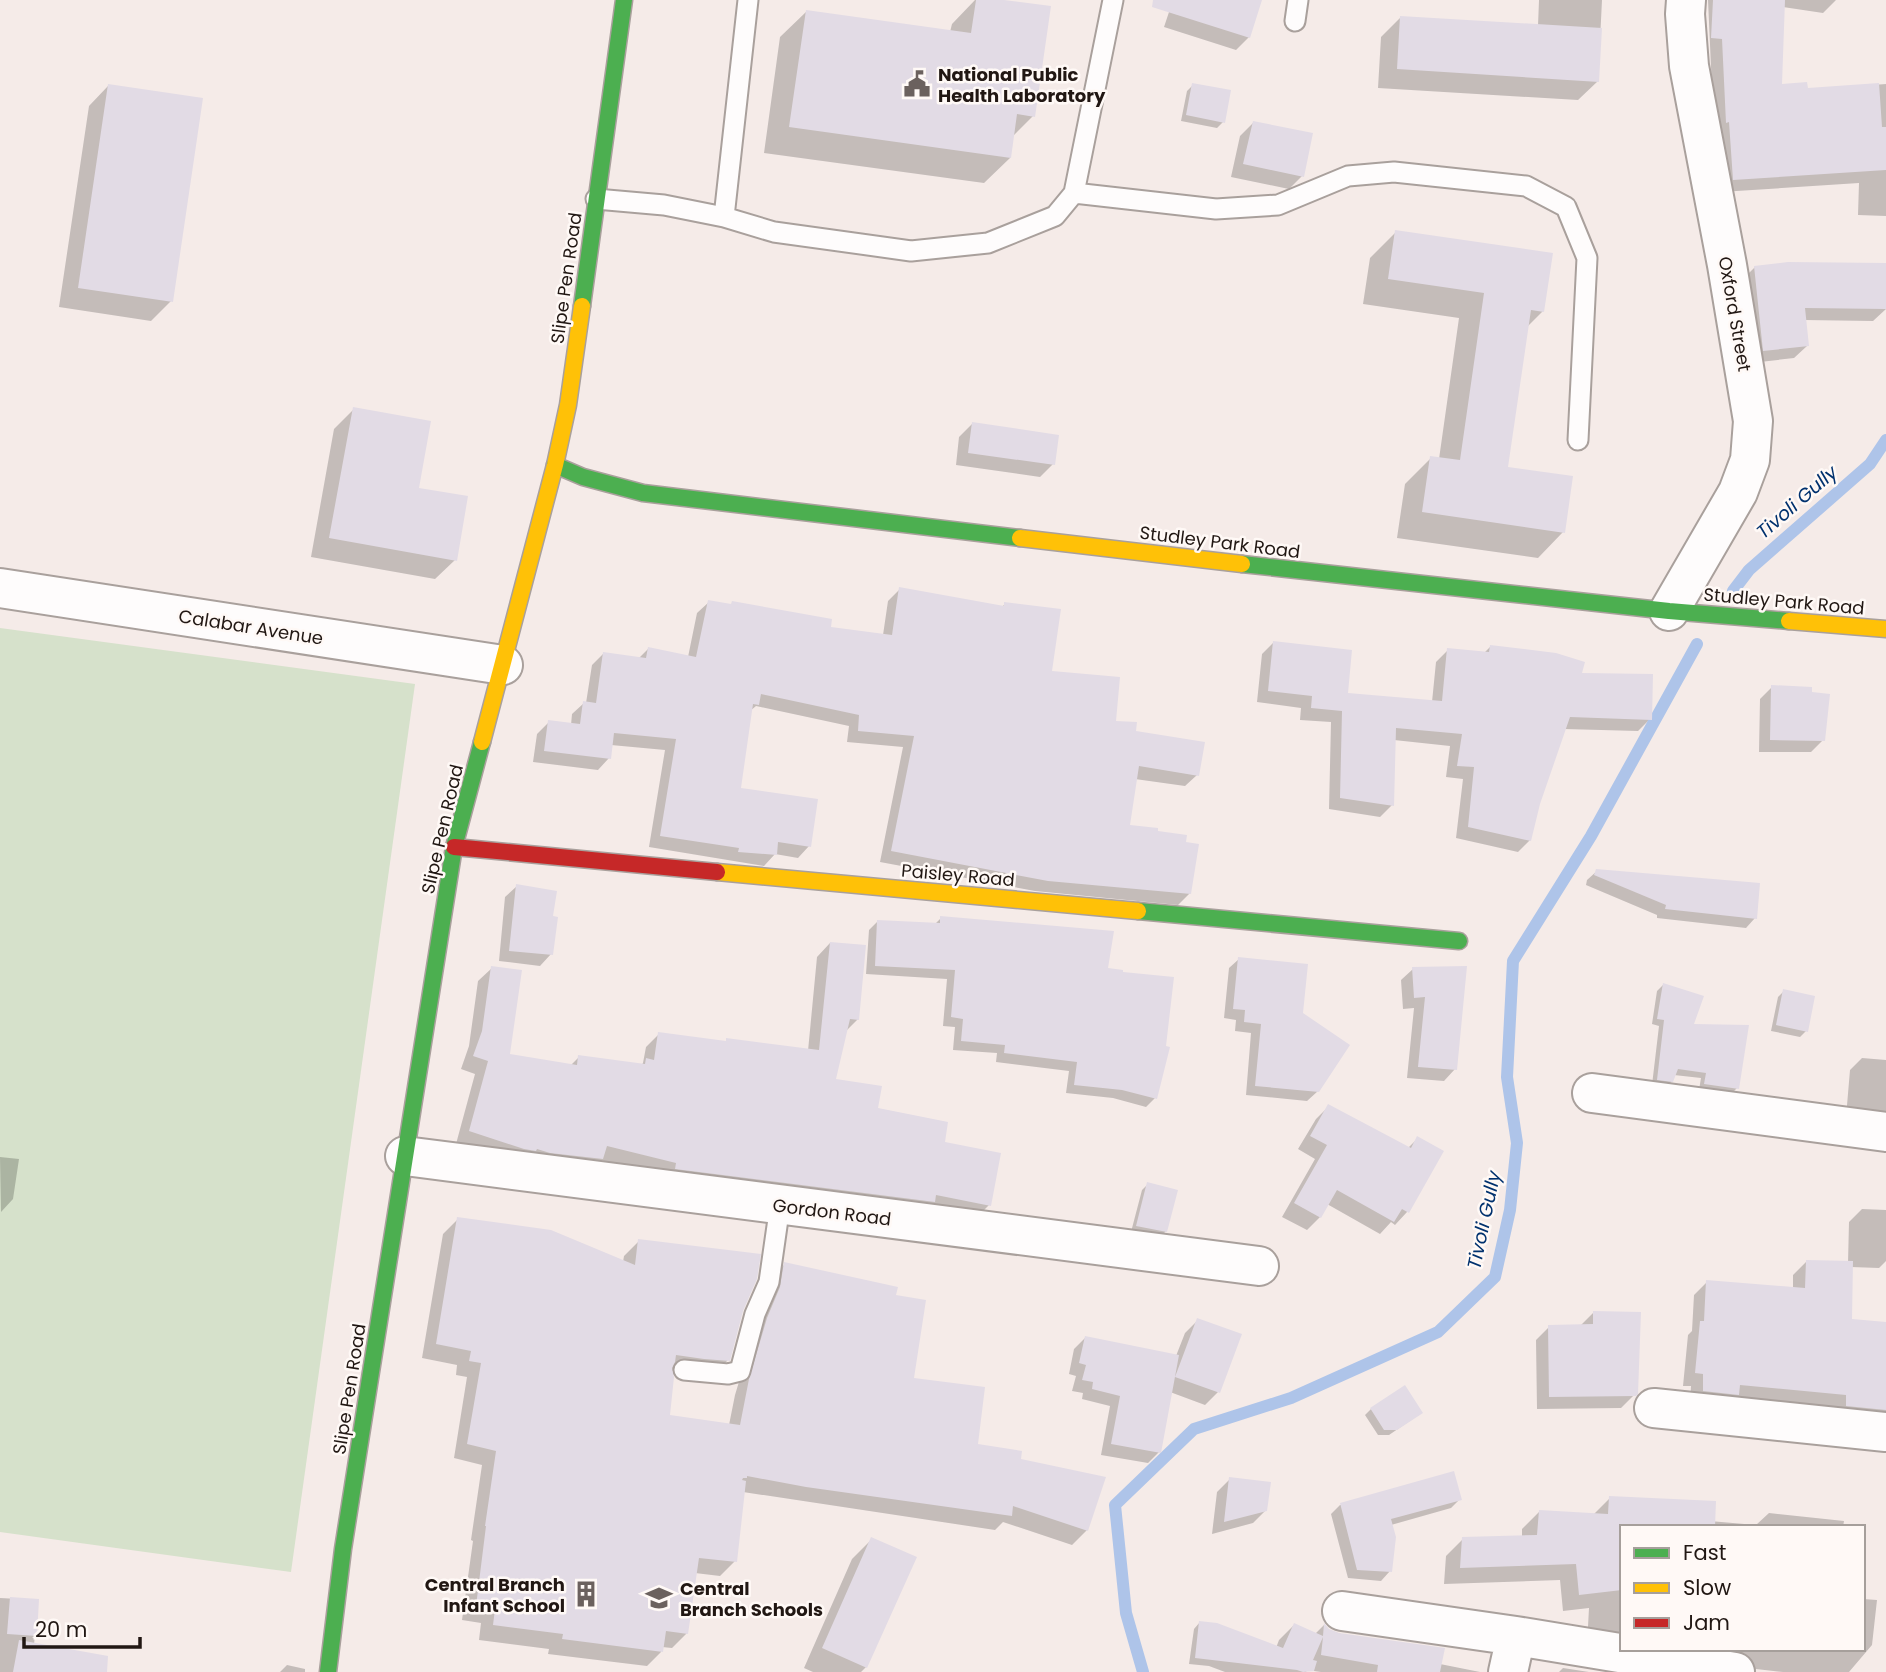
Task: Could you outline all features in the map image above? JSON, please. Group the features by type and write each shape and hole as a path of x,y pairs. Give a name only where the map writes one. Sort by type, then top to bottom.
{"street":[{"name":"Slipe Pen Road","path":"328,1672 343,1549 454,847 555,465 568,405 624,0"},
{"name":"Oxford Street","path":"1669,611 1738,492 1750,460 1753,421 1689,66 1686,0"},
{"name":"Studley Park Road","path":"555,465 583,477 643,493 1384,581 1669,611 1886,629"},
{"name":"Calabar Avenue","path":"0,588 503,666"},
{"name":"Paisley Road","path":"454,847 1459,941"},
{"path":"1592,1093 1886,1132"},
{"name":"Gordon Road","path":"405,1156 1259,1266"},
{"path":"1654,1408 1886,1432"},
{"path":"1342,1611 1512,1654 1735,1672"}],"lane":[{"path":"723,217 748,0"},
{"path":"596,199 664,205 723,217 774,232 911,251 988,243 1055,216 1074,193 1113,0"},
{"path":"1295,21 1298,0"},
{"path":"1074,193 1216,209 1278,205 1348,176 1394,172 1526,186 1566,207 1587,258 1578,440"},
{"path":"684,1370 728,1374 740,1371 755,1314 769,1282 780,1205"}],"green space":[{"path":"0,628 415,684 291,1572 0,1532"}],"building":[{"name":"National Public Health Laboratory","path":"976,0 1004,0 1051,6 1035,117 1017,114 1011,158 789,127 806,10 971,33"},
{"path":"1153,0 1262,0 1250,38 1152,7"},
{"path":"1713,0 1785,0 1782,84 1807,82 1808,88 1879,83 1882,127 1886,127 1886,170 1733,180 1729,122 1726,123 1722,39 1711,38"},
{"path":"1400,16 1602,28 1599,82 1397,69"},
{"path":"1192,83 1231,90 1225,123 1186,115"},
{"path":"108,84 203,98 173,302 78,288"},
{"path":"1253,121 1313,133 1304,177 1243,164"},
{"path":"1395,230 1553,253 1544,312 1531,310 1508,467 1573,476 1565,533 1422,512 1430,456 1460,460 1484,293 1388,279"},
{"path":"1788,262 1886,263 1886,309 1805,308 1809,346 1763,351 1754,266"},
{"path":"353,407 431,421 419,488 468,496 457,561 329,538"},
{"path":"972,422 1059,435 1055,465 968,453"},
{"path":"899,587 1004,606 1004,602 1061,609 1052,671 1120,677 1116,721 1137,722 1136,731 1205,742 1199,776 1139,766 1130,825 1187,835 1186,842 1199,844 1191,894 1048,881 891,851 914,736 858,731 859,715 761,694 759,705 753,704 741,788 818,799 811,847 778,842 777,855 738,852 739,848 660,836 676,739 614,733 611,759 544,751 548,720 580,724 583,701 596,703 603,652 646,658 648,647 696,657 708,600 731,604 732,601 832,619 831,627 892,635"},
{"path":"1273,641 1352,650 1348,693 1442,701 1447,648 1489,652 1490,645 1556,653 1585,662 1582,673 1653,674 1652,720 1570,717 1540,804 1531,841 1468,827 1474,767 1457,766 1462,734 1396,728 1394,806 1340,798 1342,711 1311,708 1312,696 1268,691"},
{"path":"1771,685 1812,687 1812,692 1830,694 1825,741 1770,740"},
{"path":"1596,869 1760,883 1757,919 1665,909 1666,905 1594,875"},
{"path":"516,884 557,891 553,916 558,917 553,955 509,951"},
{"path":"940,916 1114,931 1108,968 1174,977 1166,1046 1170,1047 1157,1099 1122,1090 1074,1085 1077,1062 1004,1053 1005,1045 961,1041 963,1019 951,1017 955,970 875,966 877,920 940,923"},
{"path":"830,942 866,945 859,1020 850,1019 836,1079 882,1086 878,1108 948,1122 945,1142 1001,1153 991,1206 936,1195 935,1202 675,1169 676,1163 607,1146 603,1159 537,1149 536,1151 469,1131 488,1061 473,1056 482,1031 491,966 522,970 510,1054 577,1065 578,1055 645,1064 646,1058 654,1060 658,1032 819,1050"},
{"path":"1238,957 1308,964 1303,1013 1350,1045 1319,1092 1255,1086 1261,1024 1244,1022 1245,1010 1233,1009"},
{"path":"1467,966 1457,1070 1418,1067 1425,997 1414,998 1412,967"},
{"path":"1663,983 1704,996 1694,1024 1749,1025 1739,1089 1704,1084 1706,1073 1678,1069 1673,1082 1657,1080 1664,1020 1657,1019"},
{"path":"1783,989 1815,996 1808,1032 1776,1025"},
{"path":"1328,1104 1411,1148 1417,1136 1444,1151 1409,1213 1402,1209 1394,1222 1337,1190 1321,1218 1294,1203 1327,1145 1310,1136"},
{"path":"1147,1182 1178,1190 1167,1232 1136,1226"},
{"path":"457,1217 551,1230 635,1265 638,1239 761,1254 757,1279 743,1311 730,1361 676,1355 672,1368 674,1377 670,1415 740,1425 749,1379 767,1318 780,1287 784,1262 898,1287 896,1295 926,1300 914,1378 985,1387 978,1444 1022,1451 1021,1459 1106,1477 1088,1531 1013,1506 1012,1516 747,1476 742,1480 746,1481 737,1562 699,1558 688,1634 666,1631 663,1652 562,1639 563,1634 493,1625 495,1609 476,1606 496,1451 467,1444 481,1363 469,1361 471,1351 436,1344"},
{"path":"1806,1260 1853,1261 1852,1319 1886,1322 1886,1410 1846,1406 1846,1395 1740,1385 1739,1395 1703,1391 1703,1374 1695,1373 1700,1321 1704,1321 1706,1280 1805,1288"},
{"path":"1593,1311 1641,1312 1638,1394 1549,1397 1548,1325 1593,1324"},
{"path":"1197,1318 1242,1334 1220,1393 1175,1377"},
{"path":"1085,1336 1179,1355 1161,1453 1111,1444 1120,1396 1092,1389 1093,1382 1082,1380 1086,1365 1079,1363"},
{"path":"1405,1385 1423,1413 1397,1430 1384,1430 1370,1408"},
{"path":"1454,1471 1462,1500 1391,1519 1396,1537 1392,1572 1357,1570 1340,1503"},
{"path":"1229,1477 1271,1482 1267,1511 1224,1522"},
{"path":"1609,1496 1716,1501 1715,1525 1620,1525 1620,1590 1579,1595 1576,1564 1460,1568 1462,1537 1537,1535 1539,1510 1608,1514"},
{"path":"871,1537 917,1557 867,1668 822,1648"},
{"path":"10,1597 39,1599 37,1636 7,1634"},
{"path":"1199,1621 1217,1623 1283,1648 1294,1623 1323,1636 1324,1623 1329,1629 1339,1633 1445,1648 1440,1672 1377,1672 1378,1665 1321,1655 1323,1637 1313,1660 1317,1661 1314,1671 1303,1672 1195,1658"},
{"path":"19,1640 108,1656 107,1672 13,1672"}],"waterway":[{"name":"Tivoli Gully","path":"1733,591 1749,570 1870,464 1886,440"},
{"name":"Tivoli Gully","path":"1143,1672 1126,1613 1115,1505 1194,1429 1291,1398 1438,1332 1495,1277 1510,1210 1517,1143 1507,1077 1513,961 1591,836 1697,644"}],"traffic: fast":[{"path":"582,306 624,0"},
{"path":"555,465 583,477 643,493 1020,538"},
{"path":"1242,564 1669,611 1789,621"},
{"path":"328,1672 343,1549 454,847 482,742"},
{"path":"1138,911 1459,941"}],"traffic: slow":[{"path":"482,742 555,465 568,405 582,306"},
{"path":"1020,538 1242,564"},
{"path":"1789,621 1886,629"},
{"path":"717,872 1138,911"}],"traffic: jam":[{"path":"454,847 717,872"}],"place":[{"name":"National Public Health Laboratory","path":"917,84"},
{"name":"Central Branch Infant School","path":"586,1594"},
{"name":"Central Branch Schools","path":"659,1598"}]}
